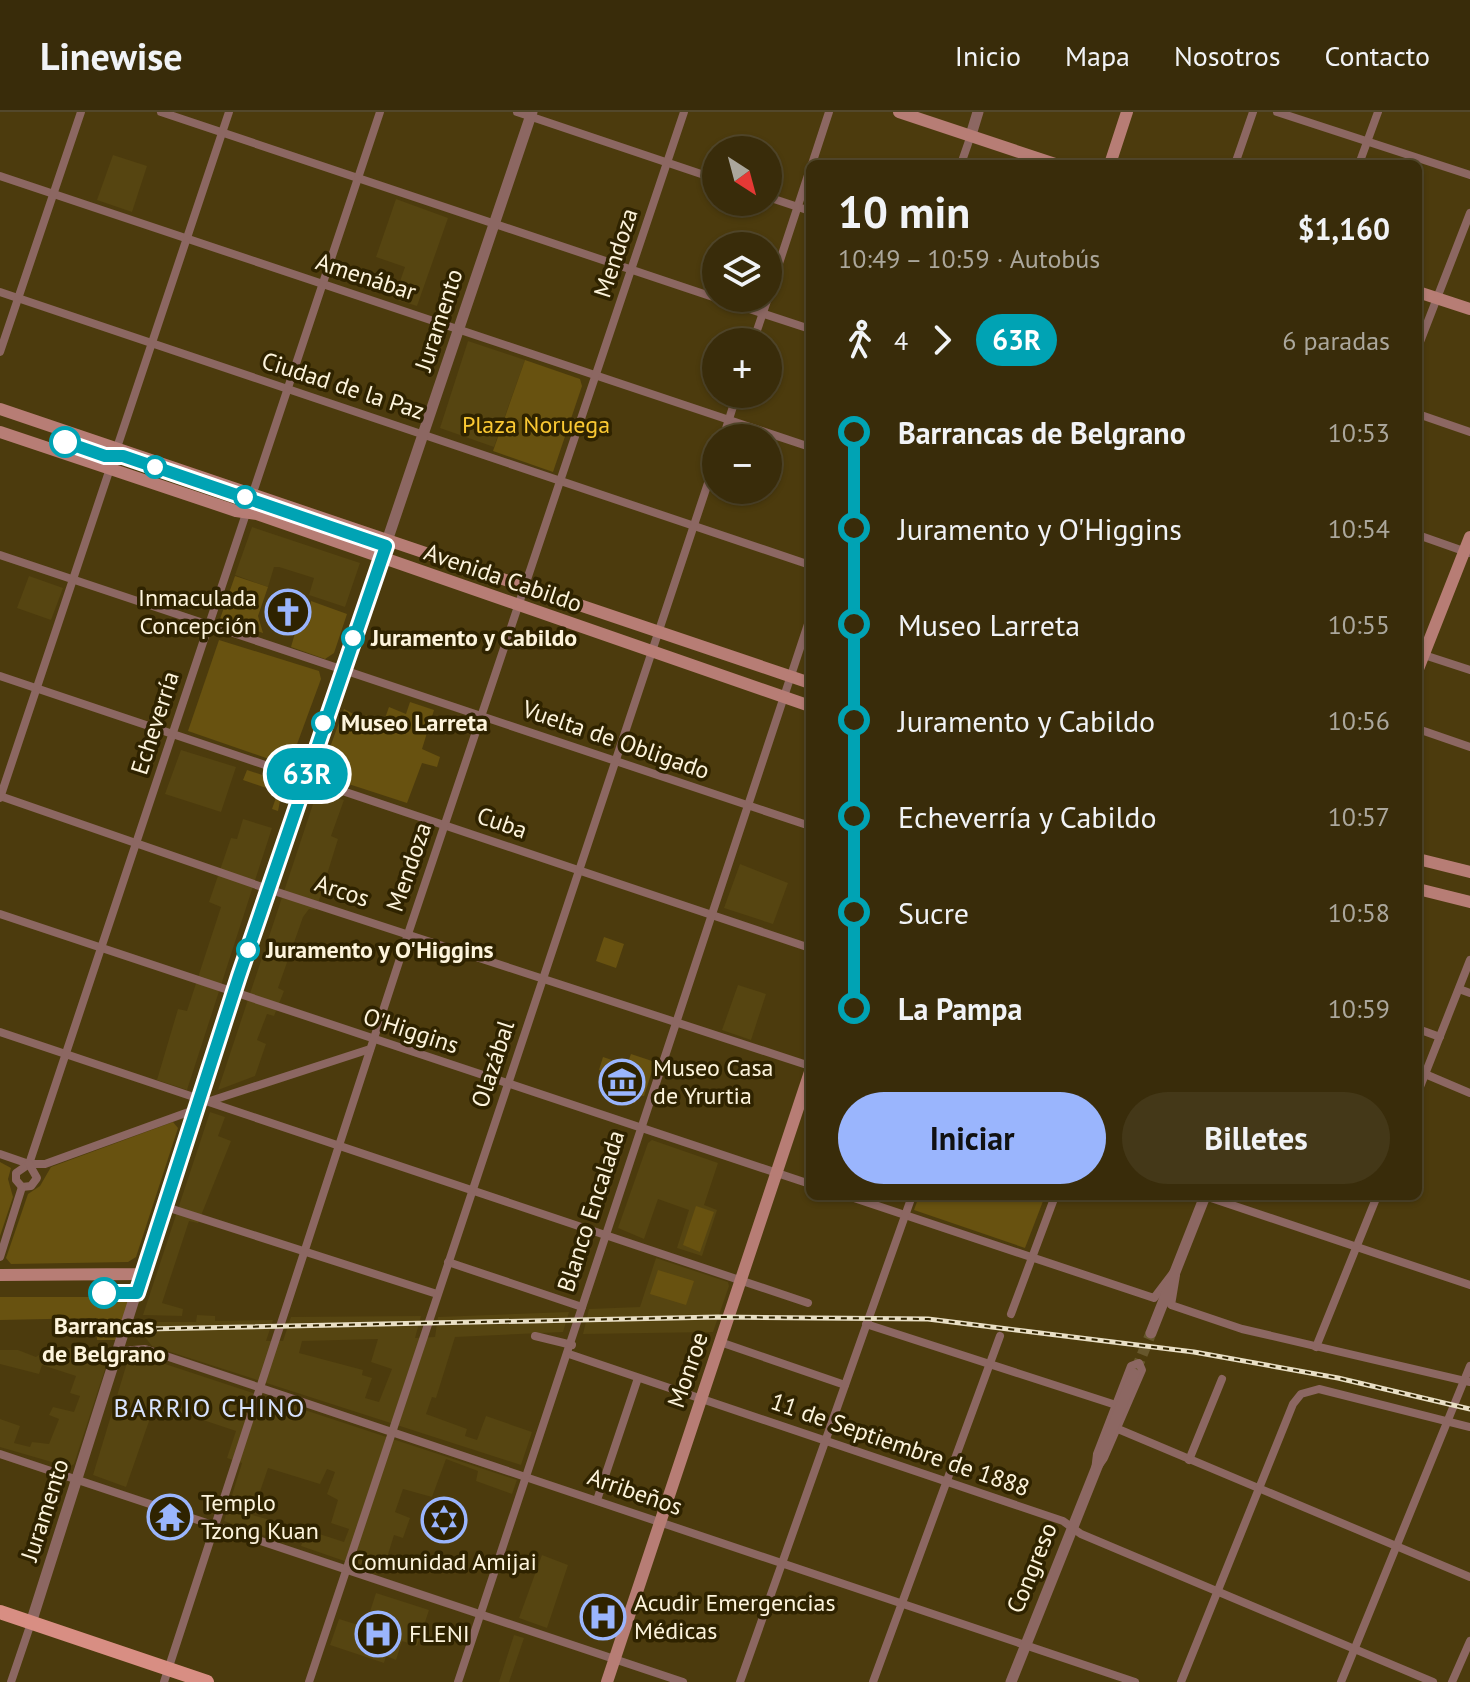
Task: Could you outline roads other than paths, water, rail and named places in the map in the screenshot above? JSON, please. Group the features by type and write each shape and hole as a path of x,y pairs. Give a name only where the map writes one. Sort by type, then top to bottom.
{"main road":[{"path":"899,112 1043,160"},
{"path":"1111,160 1127,112"},
{"path":"1422,293 1470,309"},
{"name":"Avenida Cabildo","path":"0,409 252,495 385,548 517,607 806,705"},
{"name":"Avenida Cabildo","path":"0,432 246,512 524,586 806,682"},
{"path":"1422,652 1468,552 1470,537"},
{"path":"0,1275 142,1274 194,1110 204,1099 233,994 385,548"},
{"path":"1422,860 1470,872"},
{"path":"1422,890 1470,902"},
{"name":"Monroe","path":"607,1682 806,1081"},
{"path":"0,1612 166,1675 207,1682"}],"street":[{"path":"0,352 81,112"},
{"path":"161,112 702,293"},
{"path":"0,797 229,112"},
{"name":"Echeverría","path":"22,1187 16,1180 16,1173 29,1164 380,112"},
{"path":"517,112 531,114 702,174"},
{"name":"Mendoza","path":"166,1675 444,825 684,112"},
{"path":"813,160 829,112"},
{"path":"962,160 978,112"},
{"path":"1236,160 1253,112"},
{"path":"1277,112 1470,175"},
{"path":"1360,160 1378,112"},
{"name":"Juramento","path":"385,548 531,114"},
{"name":"Amenábar","path":"0,176 806,446"},
{"path":"782,254 806,181"},
{"path":"782,202 806,210"},
{"path":"1422,337 1470,213"},
{"name":"Ciudad de la Paz","path":"0,292 806,564"},
{"path":"756,312 806,328"},
{"path":"758,328 762,314"},
{"path":"728,424 733,408"},
{"path":"1422,415 1470,432"},
{"name":"Olazábal","path":"309,1682 702,500"},
{"path":"1422,536 1468,552"},
{"name":"Vuelta de Obligado","path":"0,555 806,825"},
{"name":"Blanco Encalada","path":"458,1682 806,630"},
{"path":"1422,654 1470,670"},
{"name":"Cuba","path":"0,676 806,947"},
{"path":"1422,730 1470,747"},
{"name":"Arcos","path":"0,797 806,1068"},
{"name":"O'Higgins","path":"0,914 372,1044 508,1084 806,1183"},
{"path":"1422,1082 1470,960"},
{"path":"1459,989 1470,993"},
{"path":"1422,1030 1440,1037"},
{"path":"0,1032 473,1188 808,1303"},
{"path":"204,1099 372,1044"},
{"path":"1425,1074 1470,1093"},
{"path":"0,1154 29,1164 45,1164 194,1110"},
{"name":"Echeverría","path":"22,1187 31,1186 37,1178 29,1164"},
{"name":"Echeverría","path":"0,1257 22,1187"},
{"path":"860,1200 1154,1298 1177,1270"},
{"path":"740,1682 911,1200"},
{"path":"1011,1314 1053,1200"},
{"path":"1151,1333 1203,1200"},
{"path":"1217,1200 1470,1285"},
{"path":"1316,1347 1375,1200"},
{"path":"163,1206 437,1294"},
{"path":"448,1262 582,1307"},
{"path":"1177,1270 1171,1305 1242,1329 1467,1382"},
{"name":"Juramento","path":"11,1682 120,1351 142,1274"},
{"path":"866,1324 1116,1405"},
{"name":"11 de Septiembre de 1888","path":"535,1336 638,1378 1072,1527 1433,1682"},
{"path":"873,1682 1000,1336"},
{"path":"720,1342 845,1385"},
{"name":"Arribeños","path":"120,1351 145,1349 1135,1682"},
{"name":"Congreso","path":"1139,1363 1142,1370 1118,1429 1095,1471 1097,1454 1131,1366 1139,1363"},
{"path":"1341,1682 1467,1382 1470,1366"},
{"name":"Congreso","path":"1011,1682 1134,1374"},
{"path":"597,1500 638,1378"},
{"path":"1189,1460 1222,1379"},
{"path":"1181,1682 1293,1404 1301,1394 1319,1389 1470,1427"},
{"path":"1118,1429 1470,1577"},
{"path":"0,1454 683,1682"},
{"path":"1452,1682 1470,1641"}],"tunnel":[{"path":"1136,1370 1151,1333"}],"railway":[{"path":"97,1330 718,1317 928,1319 1194,1352 1338,1378 1470,1409"}],"place":[{"name":"Inmaculada Concepción","path":"288,612"},
{"name":"Juramento y Cabildo","path":"353,638"},
{"name":"Museo Larreta","path":"323,723"},
{"name":"Juramento y O'Higgins","path":"248,950"},
{"name":"Museo Casa de Yrurtia","path":"622,1082"},
{"name":"Barrancas de Belgrano","path":"104,1293"},
{"name":"Templo Tzong Kuan","path":"170,1517"},
{"name":"Comunidad Amijai","path":"444,1520"},
{"name":"Acudir Emergencias Médicas","path":"603,1617"},
{"name":"FLENI","path":"378,1634"}],"district":[{"name":"BARRIO CHINO","path":"210,1408"}],"park label":[{"name":"Plaza Noruega","path":"536,425"}]}
